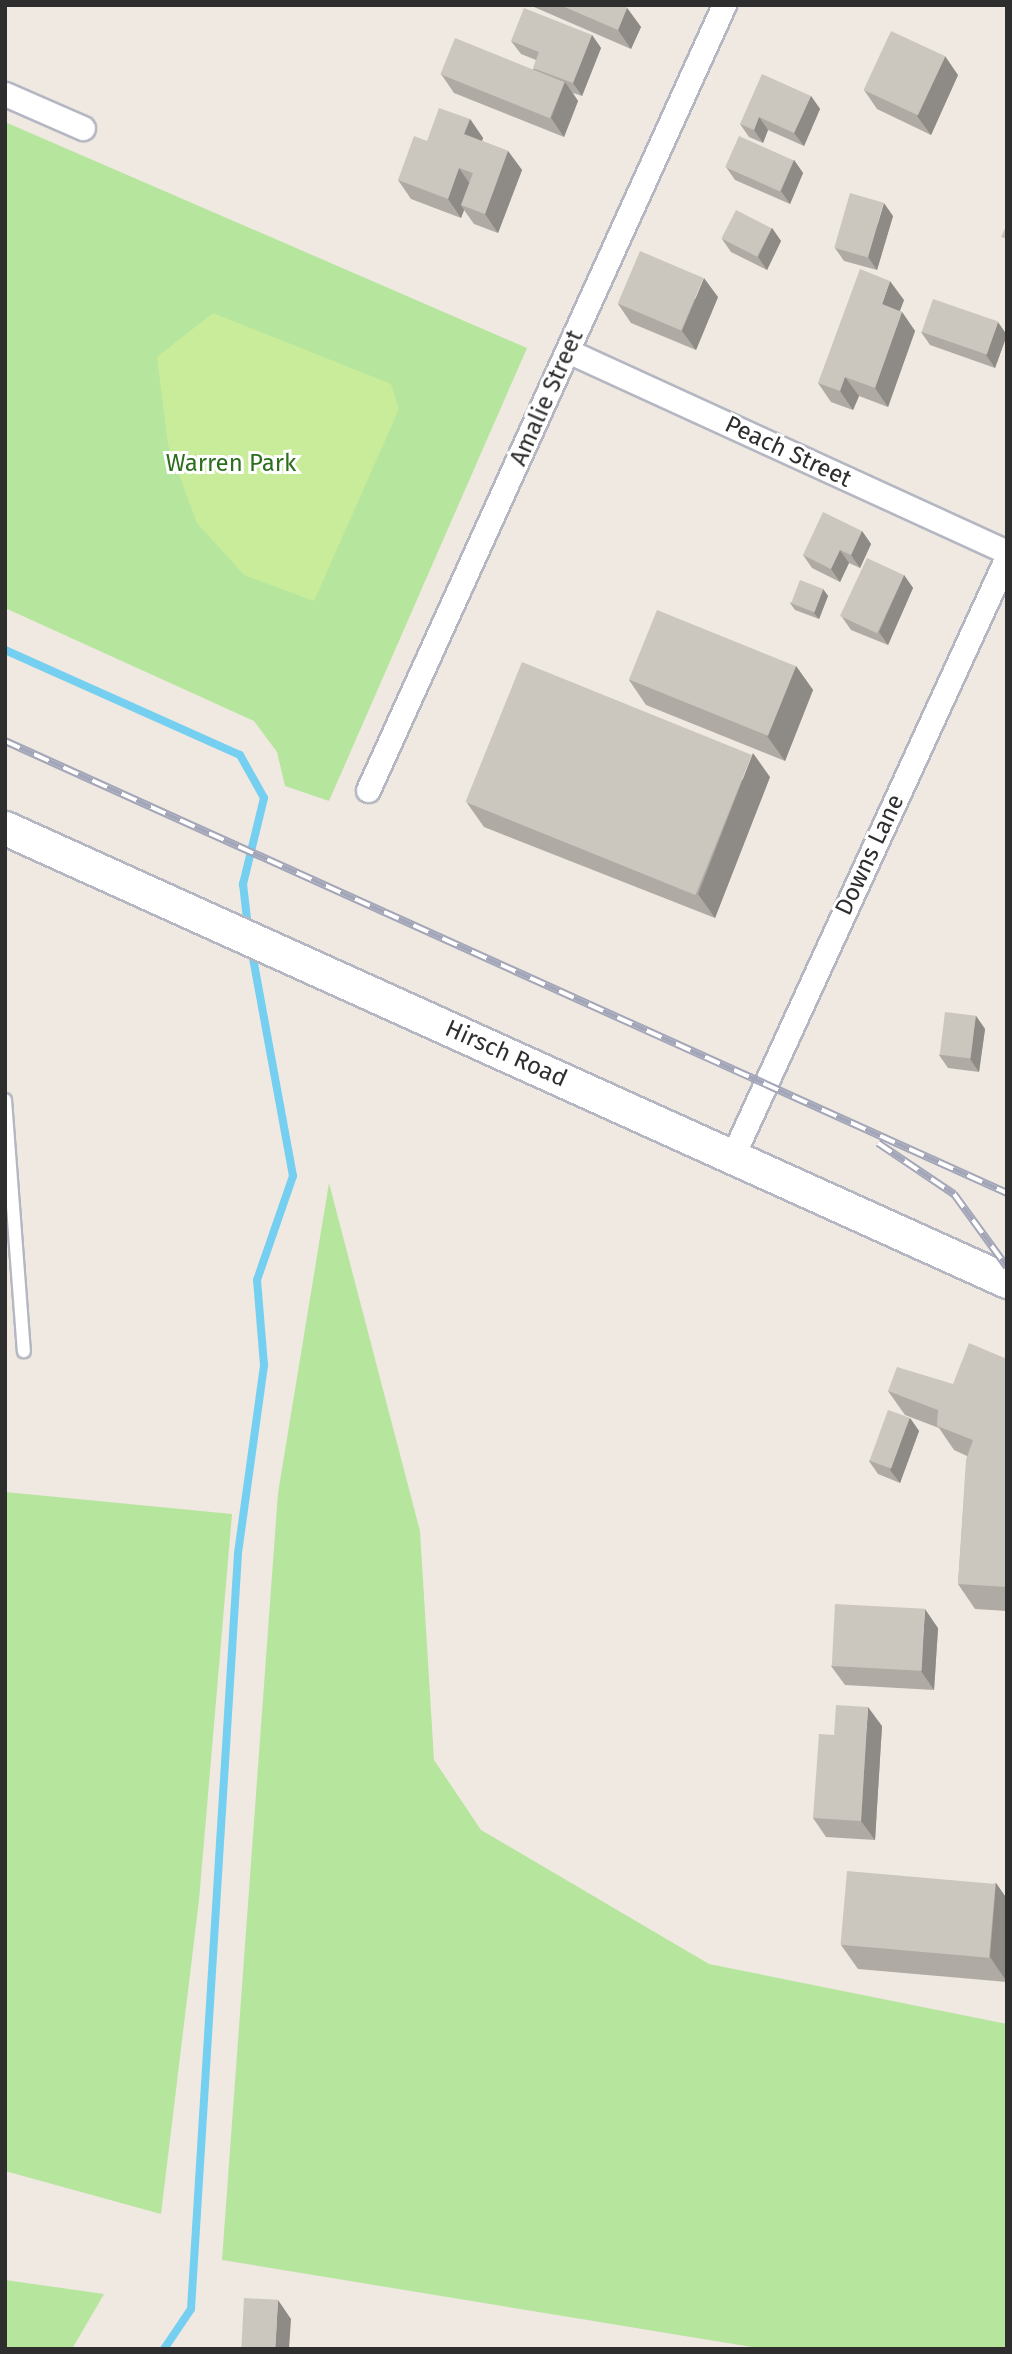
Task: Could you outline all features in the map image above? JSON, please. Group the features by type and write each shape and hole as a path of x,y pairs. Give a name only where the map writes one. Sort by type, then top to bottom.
{"main road":[{"name":"Hirsch Road","path":"5,828 734,1153 1007,1281"}],"street":[{"name":"Amalie Street","path":"368,790 724,5"},
{"path":"5,94 83,128"},
{"name":"Peach Street","path":"568,351 1007,554"},
{"name":"Downs Lane","path":"734,1153 1007,554"}],"lane":[{"path":"5,1100 24,1351"}],"green space":[{"name":"Warren Park","path":"5,122 527,348 329,801 285,786 277,752 254,721 5,608"},
{"path":"213,313 391,384 399,409 314,601 244,575 197,523 168,445 157,357"},
{"path":"329,1183 420,1531 434,1760 481,1830 709,1964 1007,2024 1007,2349 764,2349 222,2260 278,1493"},
{"path":"5,1492 232,1514 199,1900 161,2214 5,2171"},
{"path":"5,2280 104,2294 72,2349 5,2349"}],"building":[{"path":"560,5 622,5 627,8 618,30"},
{"path":"524,8 592,35 573,83 533,68 539,52 511,41"},
{"path":"891,31 945,56 918,115 864,90"},
{"path":"455,38 564,82 550,118 440,74"},
{"path":"762,74 811,96 794,133 759,117 754,130 740,124"},
{"path":"439,108 470,119 464,134 508,151 485,214 461,205 473,173 459,168 448,199 398,180 414,136 427,141"},
{"path":"739,136 794,160 780,191 725,167"},
{"path":"850,193 884,203 868,257 834,248"},
{"path":"736,210 772,228 757,257 721,239"},
{"path":"1007,224 1007,239 1001,237"},
{"path":"640,251 704,278 681,330 618,303"},
{"path":"860,269 890,281 882,304 902,312 875,388 845,377 840,391 818,383"},
{"path":"933,299 998,321 987,355 922,332"},
{"path":"823,512 862,531 851,555 840,550 831,569 803,555"},
{"path":"867,558 904,575 877,633 840,616"},
{"path":"800,580 823,589 814,612 791,603"},
{"path":"657,610 796,666 768,736 629,680"},
{"path":"522,662 752,755 695,895 465,802"},
{"path":"945,1012 976,1016 971,1058 940,1055"},
{"path":"969,1343 1007,1359 1007,1587 958,1584 966,1460 973,1440 937,1426 938,1410 888,1391 897,1367 953,1384"},
{"path":"888,1410 910,1418 891,1469 870,1461"},
{"path":"835,1604 925,1609 922,1671 832,1666"},
{"path":"836,1705 868,1707 861,1821 813,1818 819,1734 834,1735"},
{"path":"847,1871 995,1884 989,1958 841,1945"},
{"path":"244,2298 278,2300 275,2349 241,2349"}],"waterway":[{"path":"5,650 240,755 264,798 243,884 248,927"},
{"path":"164,2349 191,2309 238,1553 264,1365 257,1280 293,1176 251,947"}],"railway":[{"path":"5,741 1007,1193"},
{"path":"878,1143 954,1194 1007,1267"}]}
